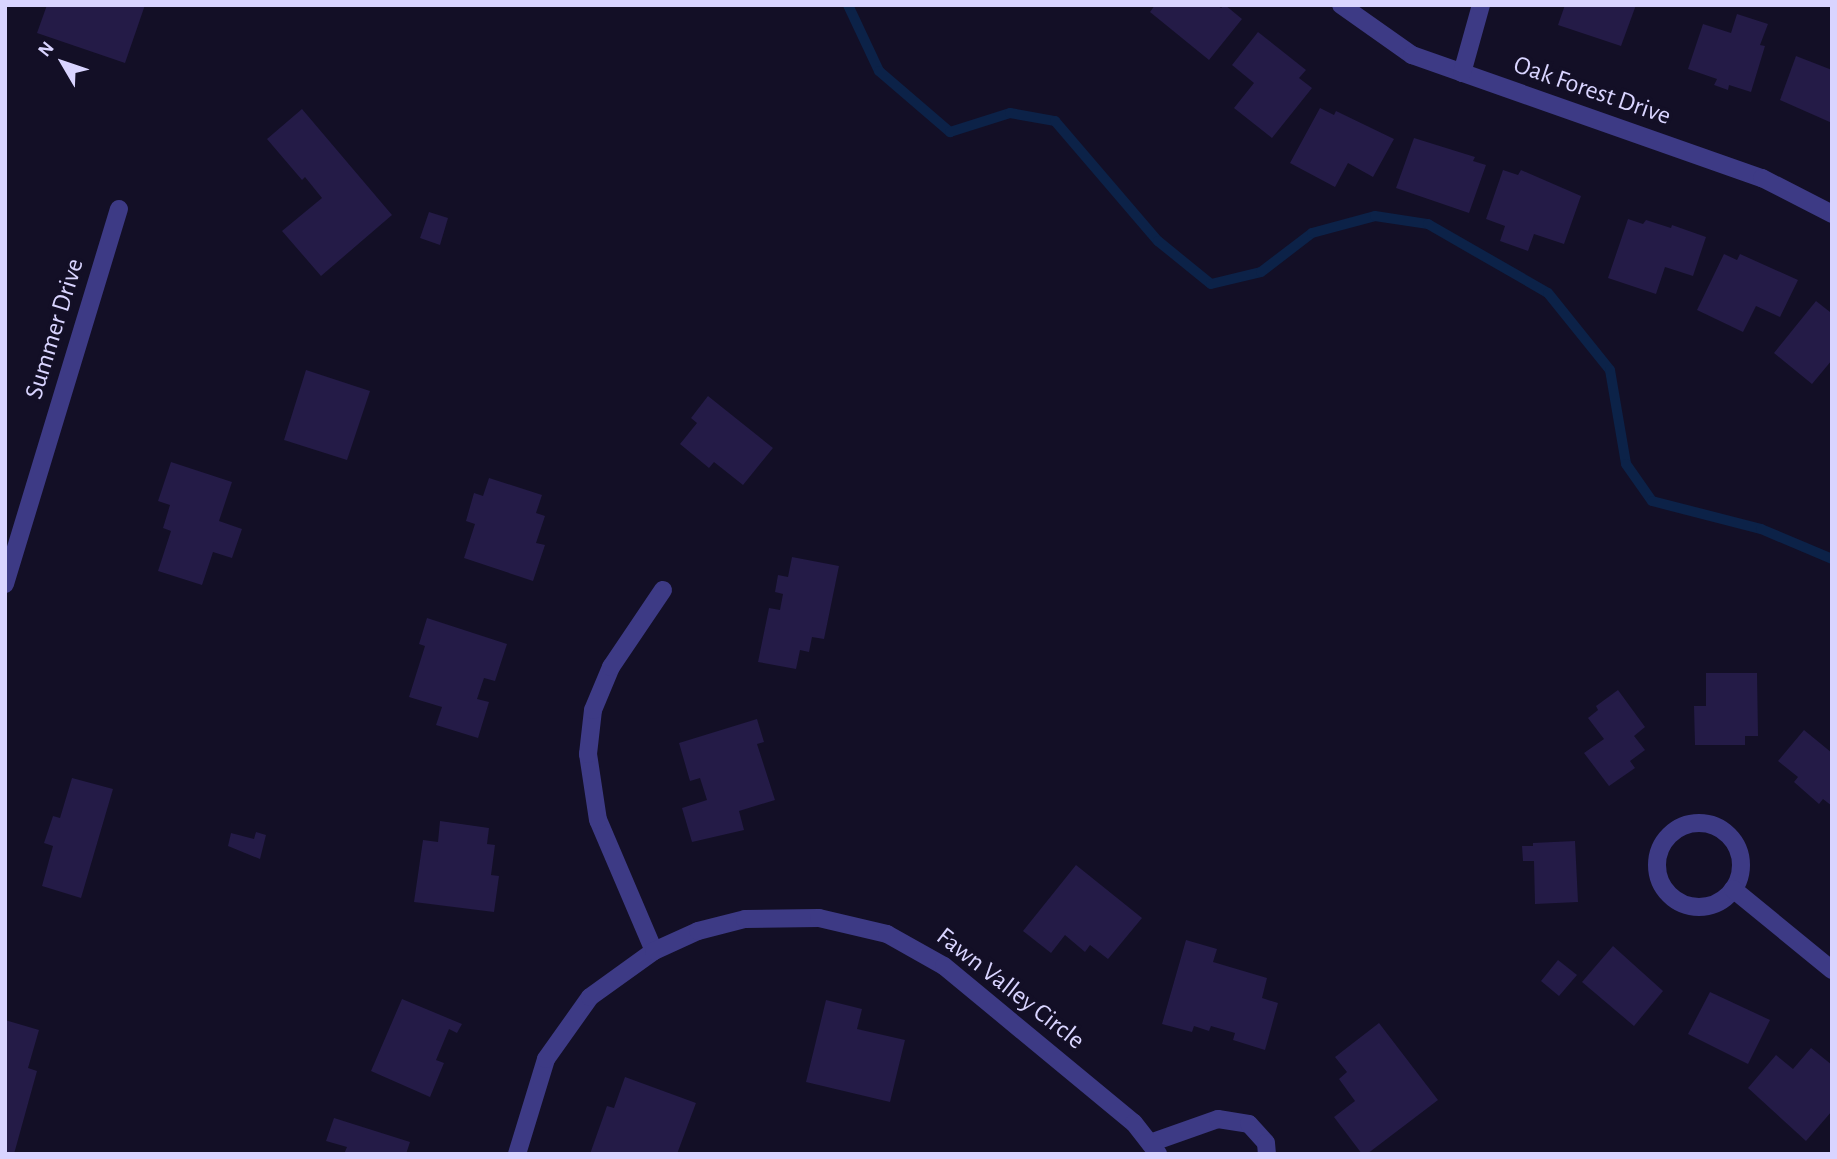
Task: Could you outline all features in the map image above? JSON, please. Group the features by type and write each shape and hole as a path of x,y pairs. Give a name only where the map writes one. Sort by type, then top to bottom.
{"street":[{"name":"Oak Forest Drive","path":"1340,5 1412,55 1762,178 1832,214"},
{"path":"1462,73 1481,5"},
{"name":"Summer Drive","path":"5,584 119,209"},
{"path":"654,951 598,820 588,754 593,710 611,667 663,590"},
{"path":"1701,823 1726,832 1740,855 1741,868 1732,889 1719,902 1706,906 1691,906 1678,901 1667,892 1657,866 1659,852 1665,840 1676,830 1701,823"},
{"path":"1732,889 1832,970"},
{"name":"Fawn Valley Circle","path":"517,1154 546,1059 590,997 654,951 698,931 745,919 819,918 887,934 944,966 1134,1123 1154,1149 1218,1119 1250,1124 1266,1143 1267,1154"}],"building":[{"path":"47,5 145,5 125,63 37,33"},
{"path":"1155,5 1217,5 1221,8 1225,5 1242,19 1209,60 1150,12"},
{"path":"1565,5 1636,5 1621,46 1558,25"},
{"path":"1737,14 1768,24 1760,45 1765,46 1751,92 1729,85 1728,90 1714,85 1717,79 1688,69 1703,24 1731,33"},
{"path":"1258,32 1306,70 1299,78 1312,88 1272,138 1234,108 1254,83 1232,65"},
{"path":"1796,56 1832,70 1832,123 1780,100"},
{"path":"1320,108 1334,115 1336,111 1394,139 1373,177 1348,163 1335,187 1290,163"},
{"path":"302,109 392,215 321,276 282,231 322,198 305,177 302,180 267,139"},
{"path":"1414,138 1475,157 1473,161 1486,165 1469,213 1396,188"},
{"path":"1503,170 1518,175 1521,170 1581,196 1564,244 1534,234 1528,251 1500,241 1505,226 1486,219"},
{"path":"429,212 448,218 440,245 420,238"},
{"path":"1628,219 1643,224 1646,220 1671,228 1672,225 1706,237 1693,276 1665,267 1656,294 1608,278"},
{"path":"1724,254 1737,260 1740,254 1798,280 1780,317 1756,306 1743,332 1697,310"},
{"path":"1816,301 1830,312 1832,309 1832,360 1812,384 1774,353"},
{"path":"306,370 370,391 347,460 284,440"},
{"path":"708,396 773,448 743,485 714,462 709,468 680,444 697,423 691,418"},
{"path":"171,462 232,482 219,521 242,529 232,558 213,552 202,585 158,571 171,531 163,528 170,505 158,501"},
{"path":"489,478 542,495 536,513 545,516 536,543 545,545 533,581 464,558 475,524 466,521 474,493 483,496"},
{"path":"792,557 839,566 824,639 812,637 809,652 800,650 796,669 758,662 769,608 780,610 783,594 775,592 778,575 788,577"},
{"path":"427,618 507,644 495,681 484,678 477,699 489,702 478,738 436,725 442,707 409,697 425,646 419,644"},
{"path":"1706,673 1757,673 1758,736 1745,736 1745,745 1695,745 1694,706 1706,706"},
{"path":"1618,690 1645,727 1634,736 1645,750 1630,761 1635,768 1609,786 1584,753 1604,739 1588,718 1598,710 1596,706"},
{"path":"757,719 764,742 757,744 775,800 739,811 744,830 692,842 682,808 707,800 700,778 690,781 679,743"},
{"path":"1804,730 1832,753 1832,806 1823,799 1819,804 1794,782 1798,777 1778,761"},
{"path":"72,778 113,789 81,898 42,886 53,846 44,843 53,816 60,818"},
{"path":"440,821 489,828 487,844 495,845 491,875 499,876 494,912 414,902 423,840 438,842"},
{"path":"256,832 266,835 260,859 228,846 231,833 254,839"},
{"path":"1575,841 1578,902 1535,904 1534,861 1523,861 1522,846"},
{"path":"1076,865 1142,918 1108,959 1090,945 1085,952 1065,935 1051,953 1023,931"},
{"path":"1186,940 1217,949 1213,962 1267,978 1262,998 1278,1003 1265,1050 1233,1040 1235,1033 1211,1026 1209,1031 1194,1026 1192,1032 1162,1024"},
{"path":"1613,946 1663,991 1634,1026 1582,982"},
{"path":"1558,960 1577,975 1559,996 1541,981"},
{"path":"1710,992 1770,1020 1748,1064 1688,1034"},
{"path":"402,999 462,1024 457,1033 449,1029 436,1060 444,1063 430,1097 371,1071"},
{"path":"826,1000 862,1009 857,1029 905,1040 890,1102 806,1082"},
{"path":"5,1020 39,1030 28,1068 37,1071 14,1154 5,1154"},
{"path":"1379,1023 1438,1100 1367,1154 1362,1154 1334,1117 1355,1101 1339,1079 1347,1072 1335,1057"},
{"path":"1811,1048 1832,1065 1832,1111 1806,1141 1748,1088 1776,1055 1793,1069"},
{"path":"625,1077 696,1103 677,1154 590,1154 607,1106 614,1108"},
{"path":"334,1118 410,1142 406,1154 344,1154 347,1147 326,1141"}],"waterway":[{"path":"848,5 879,71 950,132 1010,113 1055,121 1158,241 1211,284 1261,272 1312,233 1375,216 1428,224 1548,293 1610,370 1626,464 1652,501 1761,529 1832,559"}]}
